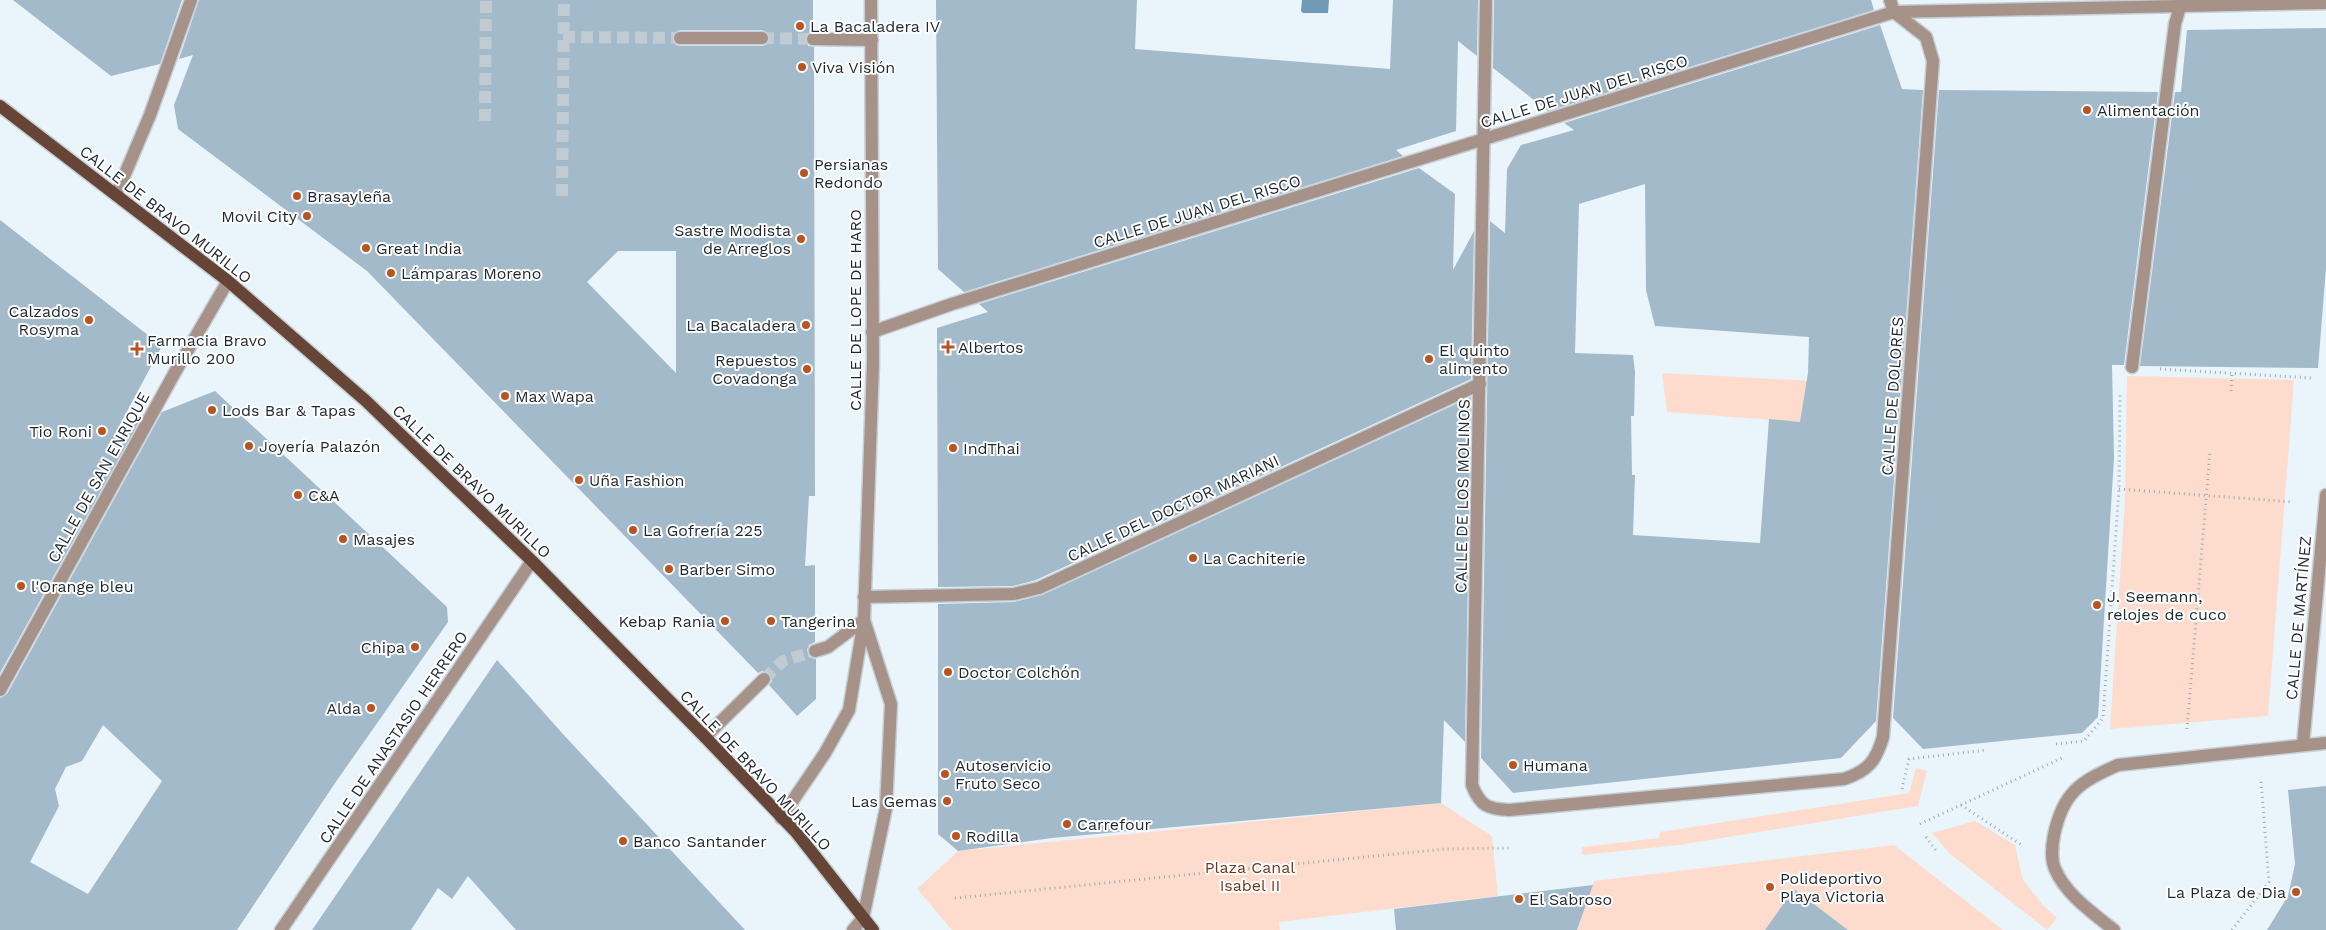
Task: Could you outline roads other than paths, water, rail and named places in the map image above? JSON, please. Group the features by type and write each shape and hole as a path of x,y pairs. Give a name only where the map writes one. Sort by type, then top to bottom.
{"main road":[{"name":"CALLE DE BRAVO MURILLO","path":"0,106 228,281 366,401 532,561 706,737 796,832 873,930"}],"street":[{"path":"116,195 150,115 191,0"},
{"name":"CALLE DE LOPE DE HARO","path":"781,818 824,753 849,710 864,620 873,363 871,0"},
{"name":"CALLE DE LOS MOLINOS","path":"1486,0 1472,785 1477,798 1486,806"},
{"path":"1890,0 1894,12"},
{"path":"2132,367 2175,24 2181,3"},
{"name":"CALLE DE JUAN DEL RISCO","path":"872,332 941,308 1894,12 2181,3 2326,3"},
{"name":"CALLE DE DOLORES","path":"1486,806 1510,810 1844,779 1859,774 1870,765 1879,752 1883,737 1933,61 1926,37 1894,12"},
{"path":"680,38 762,38"},
{"path":"814,39 872,40"},
{"name":"CALLE DE SAN ENRIQUE","path":"0,690 174,374 228,281"},
{"name":"CALLE DEL DOCTOR MARIANI","path":"864,598 1014,594 1040,588 1480,384"},
{"name":"CALLE DE MARTÍNEZ","path":"2303,745 2326,495"},
{"name":"CALLE DE ANASTASIO HERRERO","path":"281,930 532,561"},
{"path":"816,651 828,647 864,620"},
{"name":"CALLE DE LOPE DE HARO","path":"863,918 886,808 891,704 864,620"},
{"path":"706,737 764,680"},
{"path":"2114,930 2077,899 2054,868 2052,844 2058,815 2071,794 2089,778 2118,765 2326,743"},
{"path":"854,930 863,918"}],"water":[{"path":"1302,0 1329,0 1328,13 1303,13 1301,11"}],"tunnel":[{"path":"485,121 486,0"},
{"path":"562,196 564,0"},
{"path":"563,37 680,38"},
{"path":"762,38 813,39"},
{"path":"764,679 783,661 815,651"}],"place":[{"name":"La Bacaladera IV","path":"800,26"},
{"name":"Viva Visión","path":"802,67"},
{"name":"Alimentación","path":"2087,110"},
{"name":"Persianas Redondo","path":"804,173"},
{"name":"Brasayleña","path":"297,196"},
{"name":"Movil City","path":"307,216"},
{"name":"Sastre Modista de Arreglos","path":"801,239"},
{"name":"Great India","path":"366,248"},
{"name":"Lámparas Moreno","path":"391,273"},
{"name":"Calzados Rosyma","path":"89,320"},
{"name":"La Bacaladera","path":"806,325"},
{"name":"Albertos","path":"948,347"},
{"name":"Farmacia Bravo Murillo 200","path":"137,349"},
{"name":"El quinto alimento","path":"1429,359"},
{"name":"Repuestos Covadonga","path":"807,369"},
{"name":"Max Wapa","path":"505,396"},
{"name":"Lods Bar & Tapas","path":"212,410"},
{"name":"Tio Roni","path":"102,431"},
{"name":"Joyería Palazón","path":"249,446"},
{"name":"IndThai","path":"953,448"},
{"name":"Uña Fashion","path":"579,480"},
{"name":"C&A","path":"298,495"},
{"name":"La Gofrería 225","path":"633,530"},
{"name":"Masajes","path":"343,539"},
{"name":"La Cachiterie","path":"1193,558"},
{"name":"Barber Simo","path":"669,569"},
{"name":"l'Orange bleu","path":"21,586"},
{"name":"J. Seemann, relojes de cuco","path":"2097,605"},
{"name":"Kebap Rania","path":"725,621"},
{"name":"Tangerina","path":"771,621"},
{"name":"Chipa","path":"415,647"},
{"name":"Doctor Colchón","path":"948,672"},
{"name":"Alda","path":"371,708"},
{"name":"Humana","path":"1513,765"},
{"name":"Autoservicio Fruto Seco","path":"945,774"},
{"name":"Las Gemas","path":"947,801"},
{"name":"Carrefour","path":"1067,824"},
{"name":"Rodilla","path":"956,836"},
{"name":"Banco Santander","path":"623,841"},
{"name":"Polideportivo Playa Victoria","path":"1770,887"},
{"name":"La Plaza de Dia","path":"2296,892"},
{"name":"El Sabroso","path":"1519,899"}],"park label":[{"name":"Plaza Canal Isabel II","path":"1250,876"}]}
